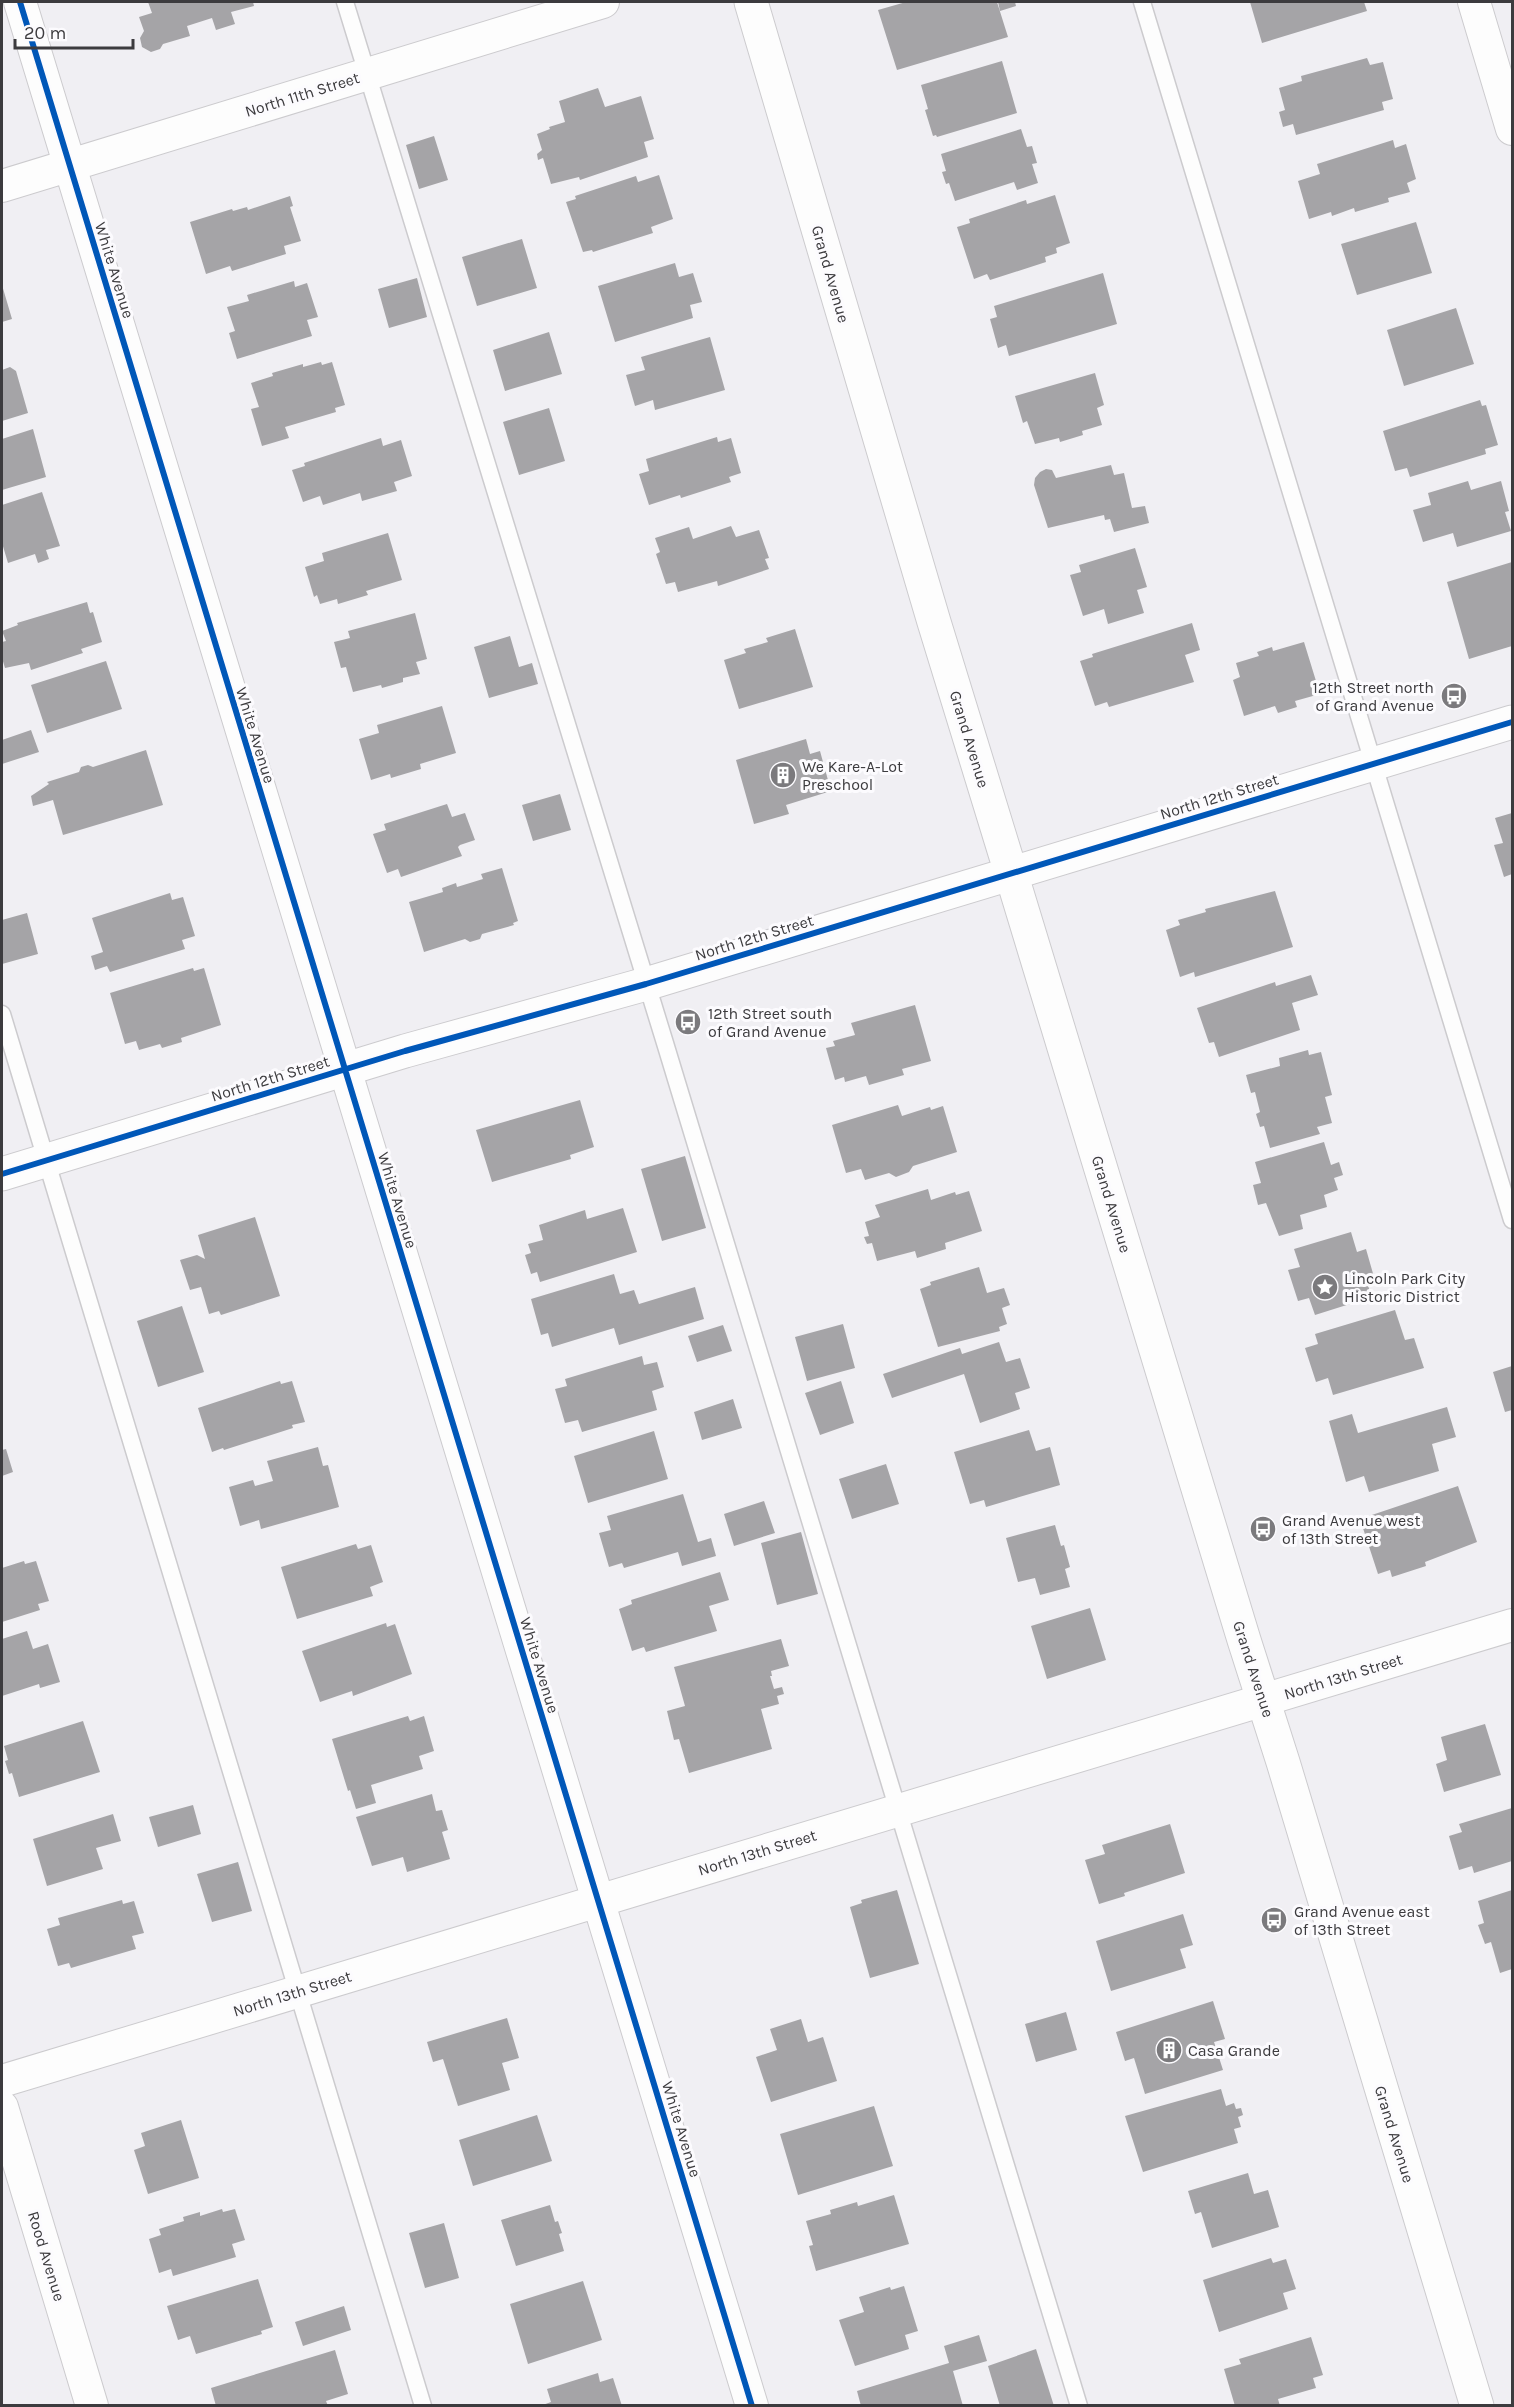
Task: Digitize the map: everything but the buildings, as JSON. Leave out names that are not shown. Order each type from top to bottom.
[{"type":"main road","name":"Grand Avenue","points":[[751,2],[931,611],[1477,2406]]},
{"type":"main road","name":"North 12th Street","points":[[2,1174],[344,1070],[646,984],[1512,722]]},
{"type":"street","name":"White Avenue","points":[[20,2],[752,2406]]},
{"type":"street","name":"North 11th Street","points":[[2,186],[603,2]]},
{"type":"street","points":[[1474,2],[1512,129]]},
{"type":"street","name":"North 13th Street","points":[[2,2081],[1512,1624]]},
{"type":"street","name":"Rood Avenue","points":[[2,2108],[92,2406]]},
{"type":"lane","points":[[345,2],[369,74],[899,1809],[1079,2406]]},
{"type":"lane","points":[[1142,2],[1512,1220]]},
{"type":"lane","points":[[2,1014],[423,2406]]},
{"type":"cycle path","points":[[20,2],[752,2406]]},
{"type":"cycle path","points":[[2,1174],[405,1051],[646,984],[1512,722]]},
{"type":"place","name":"12th Street north of Grand Avenue","points":[[1454,696]]},
{"type":"place","name":"We Kare-A-Lot Preschool","points":[[783,775]]},
{"type":"place","name":"12th Street south of Grand Avenue","points":[[688,1022]]},
{"type":"place","name":"Lincoln Park City Historic District","points":[[1325,1287]]},
{"type":"place","name":"Grand Avenue west of 13th Street","points":[[1263,1529]]},
{"type":"place","name":"Grand Avenue east of 13th Street","points":[[1274,1920]]},
{"type":"place","name":"Casa Grande","points":[[1169,2050]]}]
